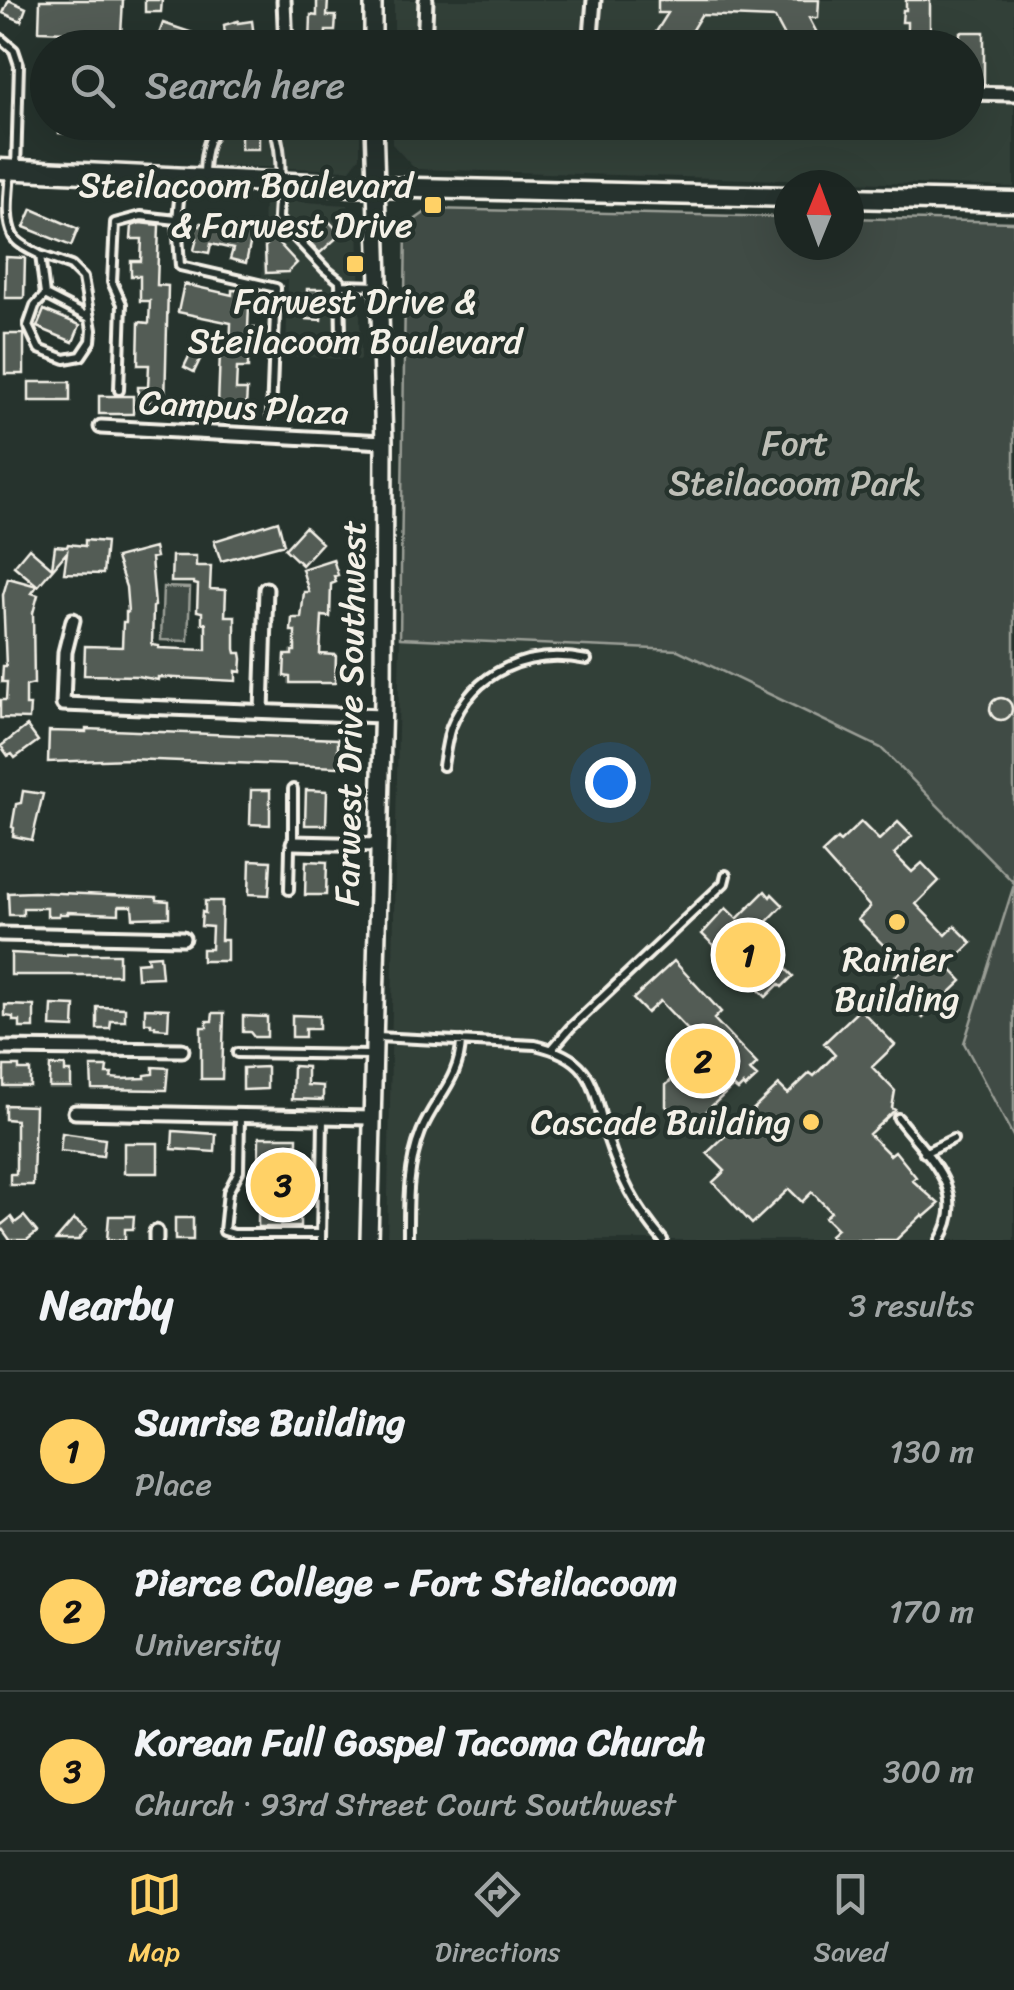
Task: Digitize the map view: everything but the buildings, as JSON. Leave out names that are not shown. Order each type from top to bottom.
[{"type":"main road","points":[[8,170],[279,184],[774,197]]},
{"type":"main road","points":[[864,198],[1014,202]]},
{"type":"street","points":[[284,0],[285,30]]},
{"type":"street","points":[[372,0],[373,30]]},
{"type":"street","points":[[425,30],[426,0]]},
{"type":"street","points":[[592,30],[594,0]]},
{"type":"street","points":[[984,93],[1014,94]]},
{"type":"street","name":"Farwest Drive Southwest","points":[[369,1240],[382,716],[384,442],[374,140]]},
{"type":"street","name":"Campus Plaza","points":[[101,427],[384,442]]},
{"type":"street","points":[[262,711],[266,589]]},
{"type":"street","points":[[72,620],[65,652],[64,704],[382,716]]},
{"type":"street","points":[[292,844],[379,845]]},
{"type":"street","points":[[0,934],[184,938]]},
{"type":"street","points":[[0,1048],[182,1050]]},
{"type":"street","points":[[74,1112],[371,1118]]},
{"type":"lane","points":[[0,38],[14,50],[19,64],[8,170],[9,221],[18,241],[40,255],[72,266],[82,278],[91,341],[82,356],[65,359],[39,348],[28,326],[34,306],[45,295]]},
{"type":"lane","points":[[204,179],[211,140]]},
{"type":"lane","points":[[278,140],[278,219],[340,281],[342,336]]},
{"type":"lane","name":"Campus Plaza","points":[[181,178],[177,220],[180,266],[276,288],[271,416]]},
{"type":"lane","name":"Campus Plaza","points":[[119,390],[122,304],[112,282],[115,223],[141,216],[177,220]]},
{"type":"lane","points":[[40,255],[45,295]]},
{"type":"lane","points":[[341,285],[378,286]]},
{"type":"lane","points":[[45,295],[90,318]]},
{"type":"lane","points":[[444,766],[452,724],[480,684],[530,658],[567,656],[587,660]]},
{"type":"lane","points":[[289,890],[292,789]]},
{"type":"lane","points":[[552,1048],[724,883],[726,876]]},
{"type":"lane","points":[[373,1037],[535,1045],[552,1048],[572,1060],[590,1081],[628,1191],[640,1214],[663,1240]]},
{"type":"lane","points":[[408,1240],[409,1177],[420,1135],[460,1061],[462,1041]]},
{"type":"lane","points":[[237,1053],[372,1055]]},
{"type":"lane","points":[[240,1114],[238,1171],[228,1192],[224,1231],[234,1234],[321,1237],[323,1117]]},
{"type":"lane","points":[[898,1118],[944,1176],[950,1193],[950,1219],[940,1240]]},
{"type":"lane","points":[[924,1152],[952,1140]]},
{"type":"shaded area","points":[[394,0],[1014,0],[1014,187],[864,182],[864,170],[774,170],[774,180],[415,169],[392,144],[392,140],[984,140],[984,30],[394,30]]},
{"type":"shaded area","points":[[203,140],[360,140],[360,157],[350,170],[197,165]]},
{"type":"shaded area","points":[[264,199],[347,205],[358,217],[361,360],[286,356],[288,280],[262,279]]},
{"type":"shaded area","points":[[400,638],[678,650],[881,748],[1014,883],[1014,1240],[387,1240]]},
{"type":"green space","name":"Fort Steilacoom Park","points":[[430,209],[774,217],[774,260],[864,260],[864,218],[1014,222],[1014,883],[881,748],[678,650],[400,638],[406,226]]},
{"type":"green space","points":[[163,587],[190,588],[188,641],[161,640]]},
{"type":"green space","points":[[1014,885],[1014,1138],[964,1043]]},
{"type":"place","name":"Steilacoom Boulevard & Farwest Drive","points":[[433,205]]},
{"type":"place","name":"Farwest Drive & Steilacoom Boulevard","points":[[355,264]]},
{"type":"place","name":"Rainier Building","points":[[897,922]]},
{"type":"place","name":"Sunrise Building","points":[[748,955]]},
{"type":"place","name":"Pierce College - Fort Steilacoom","points":[[703,1061]]},
{"type":"place","name":"Cascade Building","points":[[811,1122]]},
{"type":"place","name":"Korean Full Gospel Tacoma Church","points":[[283,1185]]}]
